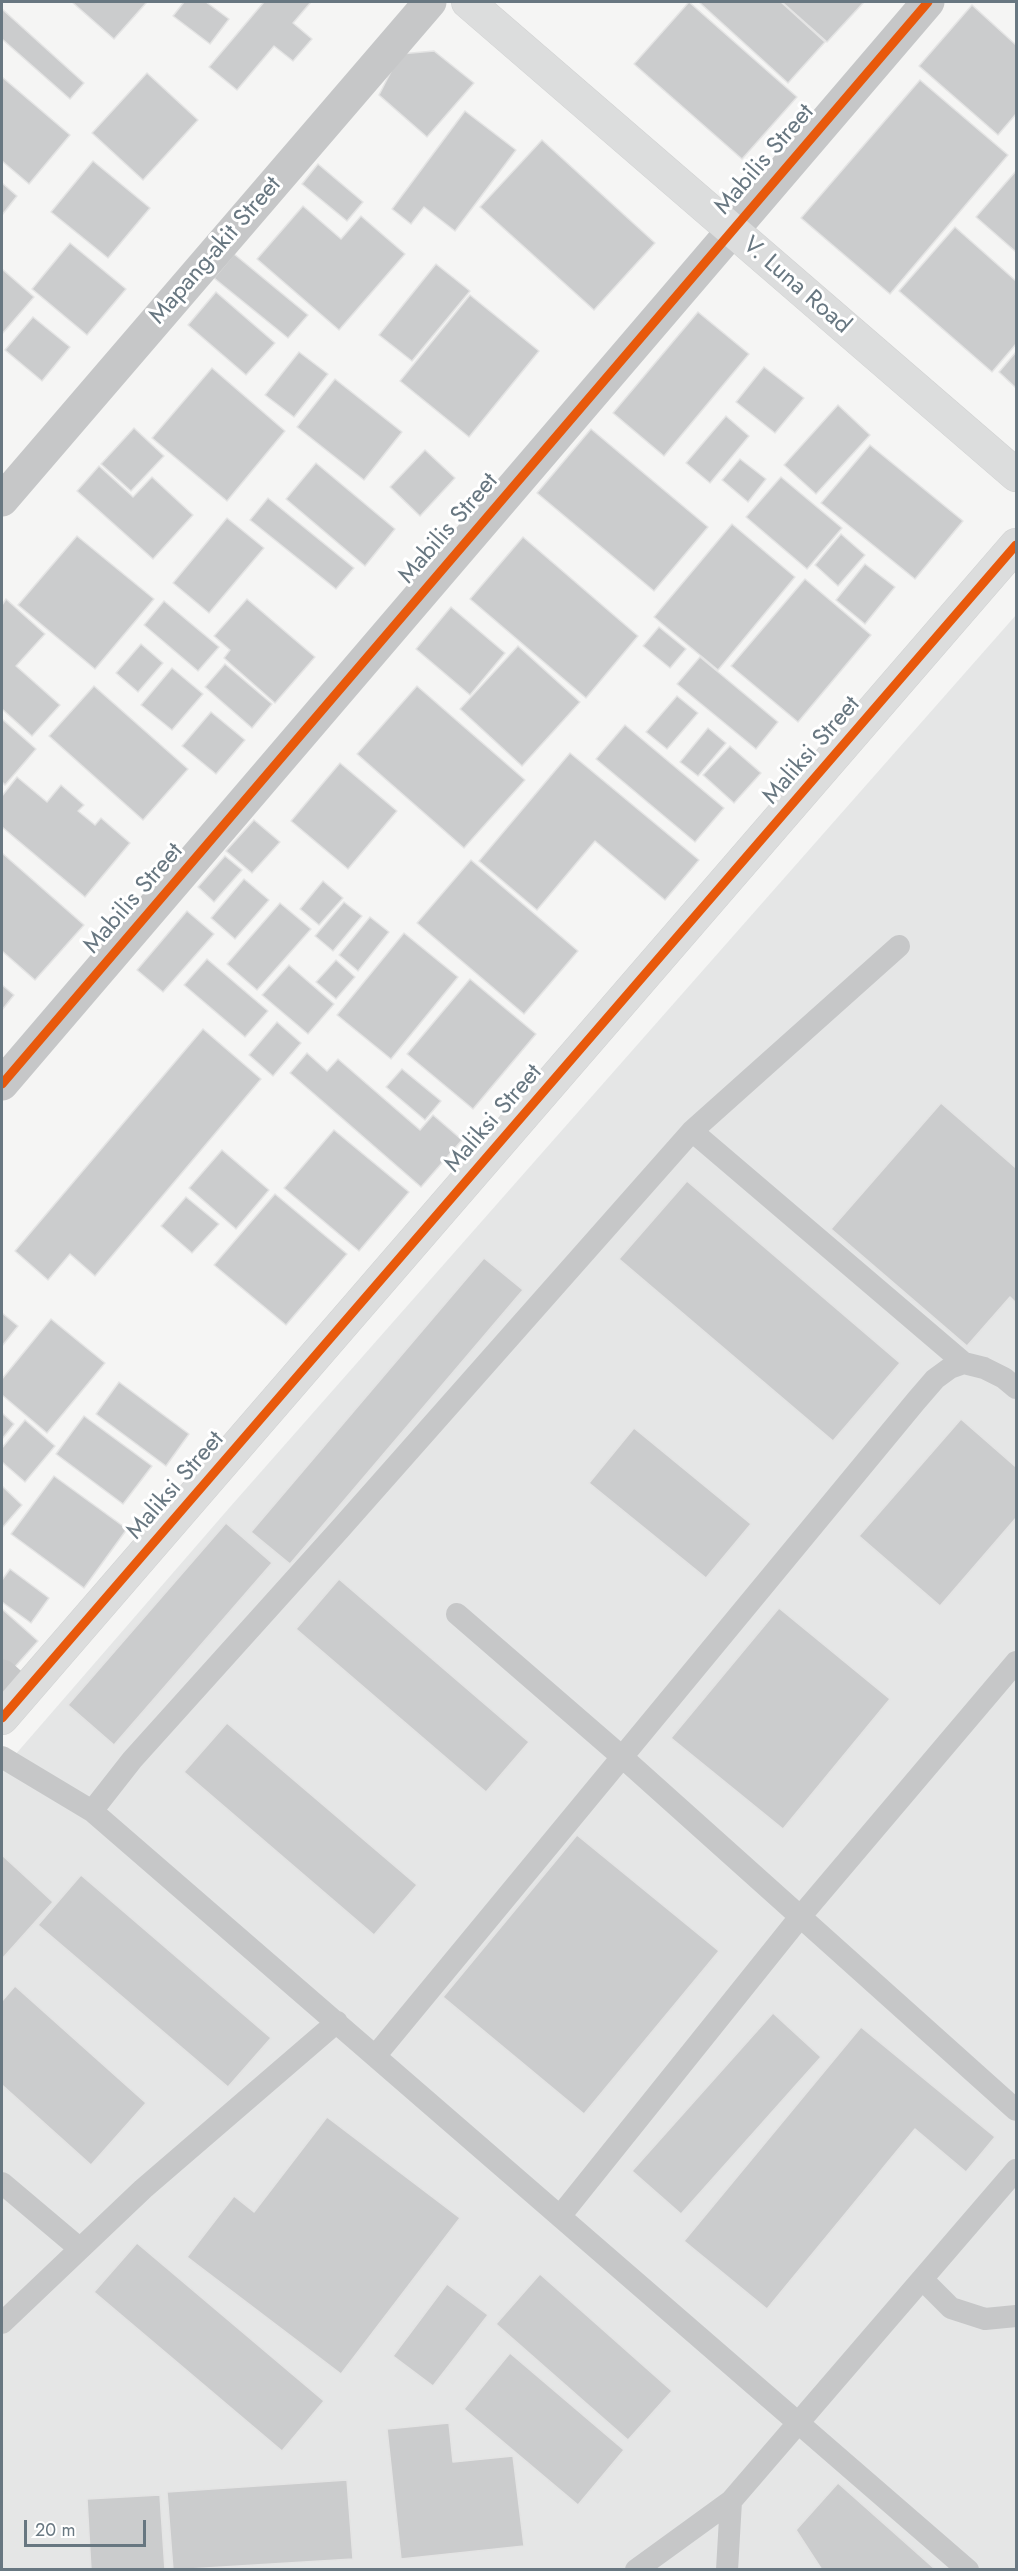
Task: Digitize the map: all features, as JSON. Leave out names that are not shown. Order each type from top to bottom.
[{"type":"street","name":"Mapang-akit Street","points":[[2,500],[430,2]]},
{"type":"street","name":"V. Luna Road","points":[[468,2],[1017,476]]},
{"type":"street","name":"Mabilis Street","points":[[2,1084],[730,230],[928,2]]},
{"type":"street","name":"Maliksi Street","points":[[2,1718],[12,1685],[1017,545]]},
{"type":"lane","points":[[92,1811],[132,1760],[340,1530],[692,1131],[899,946]]},
{"type":"lane","points":[[692,1131],[964,1363],[984,1368],[1005,1378],[1017,1388]]},
{"type":"lane","points":[[376,2055],[935,1379],[950,1368],[964,1363]]},
{"type":"lane","points":[[457,1614],[621,1756],[1017,2110]]},
{"type":"lane","points":[[561,2216],[800,1917],[1017,1662]]},
{"type":"lane","points":[[2,1757],[92,1811],[968,2570]]},
{"type":"lane","points":[[2,2323],[143,2189],[338,2022]]},
{"type":"lane","points":[[636,2570],[731,2501],[1017,2170]]},
{"type":"lane","points":[[2,2183],[79,2248]]},
{"type":"lane","points":[[923,2280],[951,2308],[985,2319],[1017,2316]]},
{"type":"lane","points":[[727,2570],[731,2501]]},
{"type":"shaded area","points":[[1016,615],[1016,2569],[2,2570],[2,1770],[230,1507]]},
{"type":"building","points":[[72,2],[147,2],[114,39]]},
{"type":"building","points":[[184,2],[206,2],[229,19],[210,44],[173,16]]},
{"type":"building","points":[[264,2],[311,2],[293,23],[312,39],[293,61],[274,46],[237,90],[209,67]]},
{"type":"building","points":[[689,2],[797,97],[742,159],[634,64]]},
{"type":"building","points":[[701,2],[781,2],[825,42],[788,83]]},
{"type":"building","points":[[782,2],[864,2],[827,42]]},
{"type":"building","points":[[972,5],[1016,45],[1016,114],[998,135],[919,66]]},
{"type":"building","points":[[2,9],[84,83],[70,99],[2,39]]},
{"type":"building","points":[[434,51],[474,83],[427,137],[379,95],[400,54]]},
{"type":"building","points":[[147,73],[198,120],[143,180],[92,133]]},
{"type":"building","points":[[2,77],[70,135],[29,184],[2,161]]},
{"type":"building","points":[[920,80],[1008,155],[890,294],[801,218]]},
{"type":"building","points":[[465,111],[516,150],[455,231],[424,207],[411,224],[392,209]]},
{"type":"building","points":[[542,140],[655,243],[594,310],[480,207]]},
{"type":"building","points":[[93,161],[150,208],[108,258],[51,212]]},
{"type":"building","points":[[318,164],[363,202],[347,221],[302,184]]},
{"type":"building","points":[[1016,171],[1016,252],[976,217]]},
{"type":"building","points":[[2,183],[17,196],[2,215]]},
{"type":"building","points":[[303,206],[341,239],[361,216],[405,254],[339,330],[257,259]]},
{"type":"building","points":[[955,227],[1016,281],[1016,344],[992,372],[899,291]]},
{"type":"building","points":[[70,243],[126,289],[87,335],[32,289]]},
{"type":"building","points":[[234,254],[308,315],[288,338],[214,278]]},
{"type":"building","points":[[436,264],[470,291],[412,361],[379,335]]},
{"type":"building","points":[[2,269],[34,297],[2,334]]},
{"type":"building","points":[[216,292],[275,343],[246,375],[188,325]]},
{"type":"building","points":[[470,295],[539,351],[469,437],[400,381]]},
{"type":"building","points":[[698,312],[749,354],[664,456],[613,413]]},
{"type":"building","points":[[33,317],[70,347],[42,381],[5,350]]},
{"type":"building","points":[[299,352],[328,374],[294,417],[265,395]]},
{"type":"building","points":[[1016,352],[1016,388],[999,372]]},
{"type":"building","points":[[764,367],[804,398],[775,433],[736,402]]},
{"type":"building","points":[[212,368],[285,431],[227,501],[152,438]]},
{"type":"building","points":[[335,379],[402,432],[364,480],[297,427]]},
{"type":"building","points":[[838,405],[870,435],[816,494],[784,465]]},
{"type":"building","points":[[726,416],[749,436],[710,483],[686,463]]},
{"type":"building","points":[[134,428],[164,456],[131,491],[101,464]]},
{"type":"building","points":[[591,429],[708,527],[654,591],[537,493]]},
{"type":"building","points":[[870,445],[963,521],[915,579],[821,503]]},
{"type":"building","points":[[425,450],[455,478],[420,516],[390,487]]},
{"type":"building","points":[[740,459],[766,479],[748,502],[722,480]]},
{"type":"building","points":[[316,463],[395,529],[365,566],[286,499]]},
{"type":"building","points":[[99,466],[133,497],[152,477],[193,515],[153,559],[77,491]]},
{"type":"building","points":[[781,477],[842,528],[807,569],[746,517]]},
{"type":"building","points":[[268,498],[354,568],[336,589],[250,520]]},
{"type":"building","points":[[227,518],[264,548],[209,613],[173,583]]},
{"type":"building","points":[[732,524],[795,577],[718,670],[654,617]]},
{"type":"building","points":[[841,534],[865,555],[838,586],[815,565]]},
{"type":"building","points":[[77,536],[154,599],[95,669],[18,605]]},
{"type":"building","points":[[523,537],[638,636],[586,698],[470,599]]},
{"type":"building","points":[[865,564],[895,587],[865,624],[836,600]]},
{"type":"building","points":[[805,579],[871,635],[798,722],[731,666]]},
{"type":"building","points":[[6,599],[45,634],[16,666],[60,705],[32,736],[2,709],[2,605]]},
{"type":"building","points":[[247,599],[315,657],[275,703],[224,658],[230,650],[214,636]]},
{"type":"building","points":[[164,601],[219,647],[198,671],[144,625]]},
{"type":"building","points":[[451,607],[505,653],[470,695],[416,649]]},
{"type":"building","points":[[659,627],[686,649],[670,668],[643,646]]},
{"type":"building","points":[[141,644],[163,663],[138,692],[116,673]]},
{"type":"building","points":[[518,646],[580,702],[522,766],[460,709]]},
{"type":"building","points":[[700,657],[778,722],[756,749],[677,684]]},
{"type":"building","points":[[225,664],[272,704],[252,728],[205,687]]},
{"type":"building","points":[[172,668],[203,694],[172,730],[141,705]]},
{"type":"building","points":[[94,686],[188,769],[143,820],[49,736]]},
{"type":"building","points":[[417,686],[525,780],[464,848],[357,754]]},
{"type":"building","points":[[677,696],[698,713],[667,749],[646,732]]},
{"type":"building","points":[[211,712],[245,740],[216,774],[182,746]]},
{"type":"building","points":[[2,719],[36,749],[5,785],[2,782]]},
{"type":"building","points":[[625,725],[724,808],[695,842],[596,759]]},
{"type":"building","points":[[708,728],[726,743],[698,776],[680,762]]},
{"type":"building","points":[[730,746],[761,773],[734,803],[703,775]]},
{"type":"building","points":[[570,753],[699,860],[665,900],[595,841],[537,910],[479,861]]},
{"type":"building","points":[[340,763],[397,811],[348,869],[291,821]]},
{"type":"building","points":[[17,777],[47,802],[61,785],[84,805],[78,811],[95,825],[101,818],[130,843],[85,897],[2,827],[2,796]]},
{"type":"building","points":[[254,820],[280,842],[252,873],[226,851]]},
{"type":"building","points":[[2,853],[84,925],[35,980],[2,951]]},
{"type":"building","points":[[225,856],[242,870],[214,902],[198,887]]},
{"type":"building","points":[[471,860],[578,951],[524,1014],[417,923]]},
{"type":"building","points":[[244,879],[269,900],[235,939],[211,918]]},
{"type":"building","points":[[323,881],[343,898],[319,925],[300,909]]},
{"type":"building","points":[[344,902],[362,916],[333,951],[315,936]]},
{"type":"building","points":[[280,903],[311,929],[257,990],[227,964]]},
{"type":"building","points":[[187,911],[214,934],[163,992],[137,970]]},
{"type":"building","points":[[370,917],[389,932],[358,971],[339,955]]},
{"type":"building","points":[[404,933],[458,977],[391,1059],[337,1015]]},
{"type":"building","points":[[207,959],[268,1011],[245,1037],[184,985]]},
{"type":"building","points":[[336,960],[355,977],[336,999],[316,982]]},
{"type":"building","points":[[289,965],[334,1004],[308,1034],[262,995]]},
{"type":"building","points":[[470,979],[536,1034],[473,1109],[407,1054]]},
{"type":"building","points":[[2,985],[14,995],[2,1010]]},
{"type":"building","points":[[277,1022],[301,1043],[273,1076],[249,1055]]},
{"type":"building","points":[[203,1029],[261,1079],[95,1276],[70,1254],[48,1280],[15,1251]]},
{"type":"building","points":[[307,1053],[327,1071],[338,1059],[420,1130],[433,1115],[462,1140],[421,1187],[290,1073]]},
{"type":"building","points":[[402,1069],[441,1101],[425,1120],[386,1087]]},
{"type":"building","points":[[941,1103],[1016,1168],[1016,1303],[1010,1297],[967,1346],[831,1229]]},
{"type":"building","points":[[334,1130],[409,1192],[359,1251],[284,1188]]},
{"type":"building","points":[[222,1150],[269,1190],[236,1229],[189,1188]]},
{"type":"building","points":[[687,1181],[900,1363],[833,1441],[619,1259]]},
{"type":"building","points":[[275,1194],[347,1254],[286,1325],[214,1265]]},
{"type":"building","points":[[186,1197],[219,1224],[192,1253],[161,1226]]},
{"type":"building","points":[[484,1258],[523,1290],[290,1564],[251,1532]]},
{"type":"building","points":[[2,1313],[18,1326],[2,1346]]},
{"type":"building","points":[[51,1319],[105,1363],[47,1433],[2,1395],[2,1379]]},
{"type":"building","points":[[119,1382],[189,1434],[166,1466],[96,1414]]},
{"type":"building","points":[[2,1413],[14,1424],[2,1439]]},
{"type":"building","points":[[84,1416],[152,1466],[123,1504],[56,1454]]},
{"type":"building","points":[[961,1419],[1016,1467],[1016,1518],[940,1606],[859,1536]]},
{"type":"building","points":[[25,1420],[55,1446],[25,1482],[2,1462],[2,1448]]},
{"type":"building","points":[[634,1428],[751,1524],[706,1578],[589,1483]]},
{"type":"building","points":[[54,1476],[127,1529],[84,1588],[11,1534]]},
{"type":"building","points":[[2,1486],[22,1505],[2,1528]]},
{"type":"building","points":[[226,1523],[272,1563],[114,1745],[68,1705]]},
{"type":"building","points":[[10,1569],[49,1598],[31,1623],[2,1602],[2,1580]]},
{"type":"building","points":[[339,1579],[529,1742],[486,1792],[296,1629]]},
{"type":"building","points":[[779,1608],[890,1699],[783,1829],[671,1738]]},
{"type":"building","points":[[2,1609],[38,1641],[12,1670],[2,1660]]},
{"type":"building","points":[[227,1723],[417,1885],[374,1935],[184,1772]]},
{"type":"building","points":[[577,1835],[719,1951],[584,2114],[443,1997]]},
{"type":"building","points":[[2,1855],[53,1902],[2,1959]]},
{"type":"building","points":[[81,1875],[271,2038],[228,2087],[38,1925]]},
{"type":"building","points":[[15,1986],[146,2103],[91,2165],[2,2085],[2,2001]]},
{"type":"building","points":[[773,2013],[821,2057],[681,2214],[632,2171]]},
{"type":"building","points":[[861,2027],[995,2137],[966,2172],[915,2129],[767,2309],[684,2241]]},
{"type":"building","points":[[327,2117],[460,2218],[341,2374],[187,2257],[234,2196],[254,2212]]},
{"type":"building","points":[[137,2243],[324,2401],[282,2451],[94,2292]]},
{"type":"building","points":[[540,2274],[672,2391],[628,2440],[496,2324]]},
{"type":"building","points":[[447,2284],[488,2315],[433,2386],[393,2356]]},
{"type":"building","points":[[510,2353],[624,2450],[578,2505],[464,2409]]},
{"type":"building","points":[[449,2423],[453,2462],[513,2456],[524,2546],[401,2559],[387,2429]]},
{"type":"building","points":[[347,2480],[353,2559],[173,2570],[167,2492]]},
{"type":"building","points":[[838,2483],[936,2570],[822,2570],[796,2530]]},
{"type":"building","points":[[160,2495],[165,2570],[91,2570],[87,2499]]},
{"type":"cycle path","points":[[2,1084],[928,2]]},
{"type":"cycle path","points":[[2,1718],[1016,545]]}]
